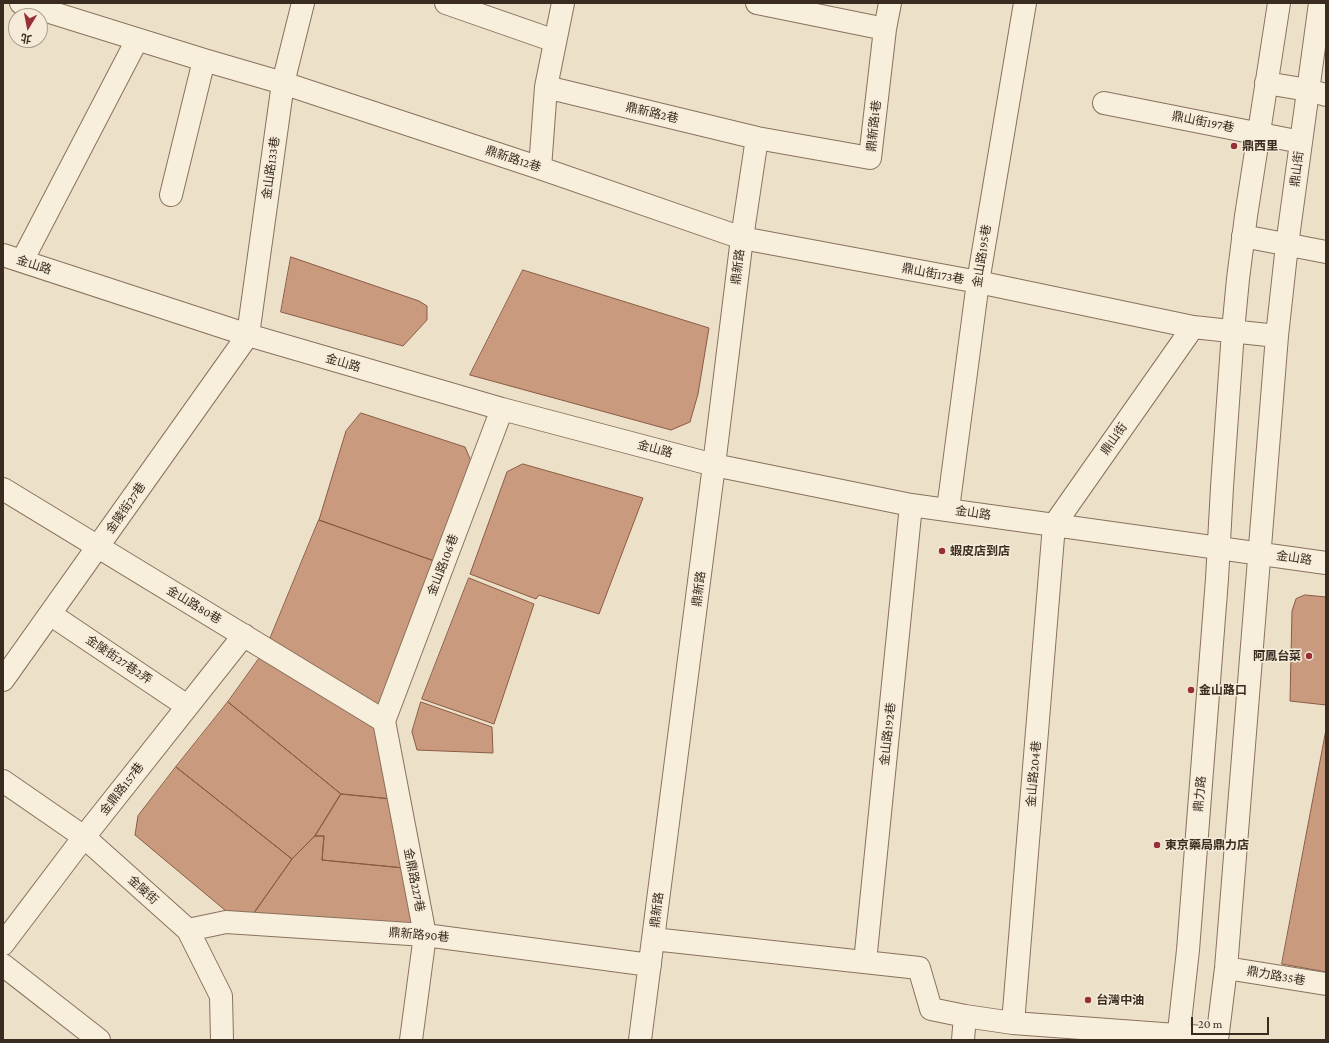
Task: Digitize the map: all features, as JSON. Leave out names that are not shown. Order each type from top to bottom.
[{"type":"street","name":"鼎新路12巷","points":[[21,3],[137,40],[283,83],[540,168],[742,238]]},
{"type":"street","name":"金山路133巷","points":[[248,335],[283,83],[303,3]]},
{"type":"street","points":[[446,3],[556,41]]},
{"type":"street","points":[[540,168],[546,87],[563,3]]},
{"type":"street","points":[[756,3],[885,29]]},
{"type":"street","name":"鼎新路1巷","points":[[757,138],[870,158],[885,29],[890,3]]},
{"type":"street","name":"金山路195巷","points":[[948,509],[978,282],[1025,3]]},
{"type":"street","points":[[1219,547],[1233,331],[1243,236],[1266,83],[1280,3]]},
{"type":"street","name":"鼎山街","points":[[1260,553],[1277,336],[1287,245],[1301,142],[1317,93],[1320,3]]},
{"type":"street","points":[[12,258],[137,40]]},
{"type":"street","points":[[171,195],[204,60]]},
{"type":"street","points":[[1266,83],[1317,93]]},
{"type":"street","name":"鼎新路2巷","points":[[546,87],[757,138]]},
{"type":"street","name":"鼎山街197巷","points":[[1104,102],[1301,142]]},
{"type":"street","name":"鼎新路","points":[[640,1040],[742,238],[757,138]]},
{"type":"street","points":[[1243,236],[1326,252]]},
{"type":"street","name":"鼎山街173巷","points":[[742,238],[978,282],[1193,327]]},
{"type":"street","name":"金山路","points":[[12,258],[248,335],[502,409],[714,465],[912,505],[1326,563]]},
{"type":"street","points":[[1193,327],[1277,336]]},
{"type":"street","name":"鼎山街","points":[[1054,524],[1193,327]]},
{"type":"street","name":"金陵街27巷","points":[[3,680],[248,335]]},
{"type":"street","name":"金山路106巷","points":[[384,721],[502,409]]},
{"type":"street","name":"金山路80巷","points":[[3,489],[384,721]]},
{"type":"street","name":"金山路192巷","points":[[865,962],[912,505]]},
{"type":"street","name":"金山路204巷","points":[[1013,1023],[1054,524]]},
{"type":"street","name":"鼎力路","points":[[1178,1038],[1188,942],[1219,547]]},
{"type":"street","points":[[653,939],[919,968],[931,1009],[965,1016],[1013,1023],[1178,1038],[1217,1039],[1226,968],[1260,553]]},
{"type":"street","name":"金陵街27巷2弄","points":[[50,614],[187,706]]},
{"type":"street","name":"金鼎路157巷","points":[[6,934],[244,635]]},
{"type":"street","name":"金鼎路227巷","points":[[384,721],[425,935],[411,1040]]},
{"type":"street","name":"金陵街","points":[[3,781],[84,837],[188,930],[221,996],[222,1040]]},
{"type":"street","name":"鼎新路90巷","points":[[188,930],[226,922],[425,935],[650,965]]},
{"type":"street","points":[[3,965],[99,1040]]},
{"type":"street","name":"鼎力路35巷","points":[[1226,968],[1326,984]]},
{"type":"street","points":[[963,1040],[965,1016]]},
{"type":"building","points":[[291,257],[419,301],[427,306],[427,320],[403,346],[281,312]]},
{"type":"building","points":[[523,270],[709,328],[698,394],[690,422],[671,430],[470,375]]},
{"type":"building","points":[[361,413],[465,447],[474,468],[437,562],[319,520],[346,431]]},
{"type":"building","points":[[523,464],[643,498],[599,614],[539,595],[536,599],[470,574],[507,472]]},
{"type":"building","points":[[319,520],[437,562],[390,689],[378,705],[270,639]]},
{"type":"building","points":[[469,578],[534,604],[494,724],[422,699]]},
{"type":"building","name":"阿鳳台菜","points":[[1305,595],[1326,597],[1326,705],[1290,701],[1292,611],[1296,599]]},
{"type":"building","points":[[261,656],[380,730],[392,799],[341,794],[228,702]]},
{"type":"building","points":[[228,702],[341,794],[315,836],[292,859],[176,767]]},
{"type":"building","points":[[421,702],[492,727],[493,753],[417,750],[412,732]]},
{"type":"building","points":[[1326,730],[1326,972],[1282,964]]},
{"type":"building","points":[[176,767],[292,859],[251,917],[226,911],[135,835],[138,816]]},
{"type":"building","points":[[341,794],[392,799],[404,868],[322,860],[324,836],[315,836]]},
{"type":"building","points":[[315,836],[324,836],[322,860],[404,868],[415,918],[406,927],[251,917],[292,859]]},
{"type":"place","name":"鼎西里","points":[[1234,146]]},
{"type":"place","name":"蝦皮店到店","points":[[942,551]]},
{"type":"place","name":"阿鳳台菜","points":[[1309,656]]},
{"type":"place","name":"金山路口","points":[[1191,690]]},
{"type":"place","name":"東京藥局鼎力店","points":[[1157,845]]},
{"type":"place","name":"台灣中油","points":[[1088,1000]]}]
